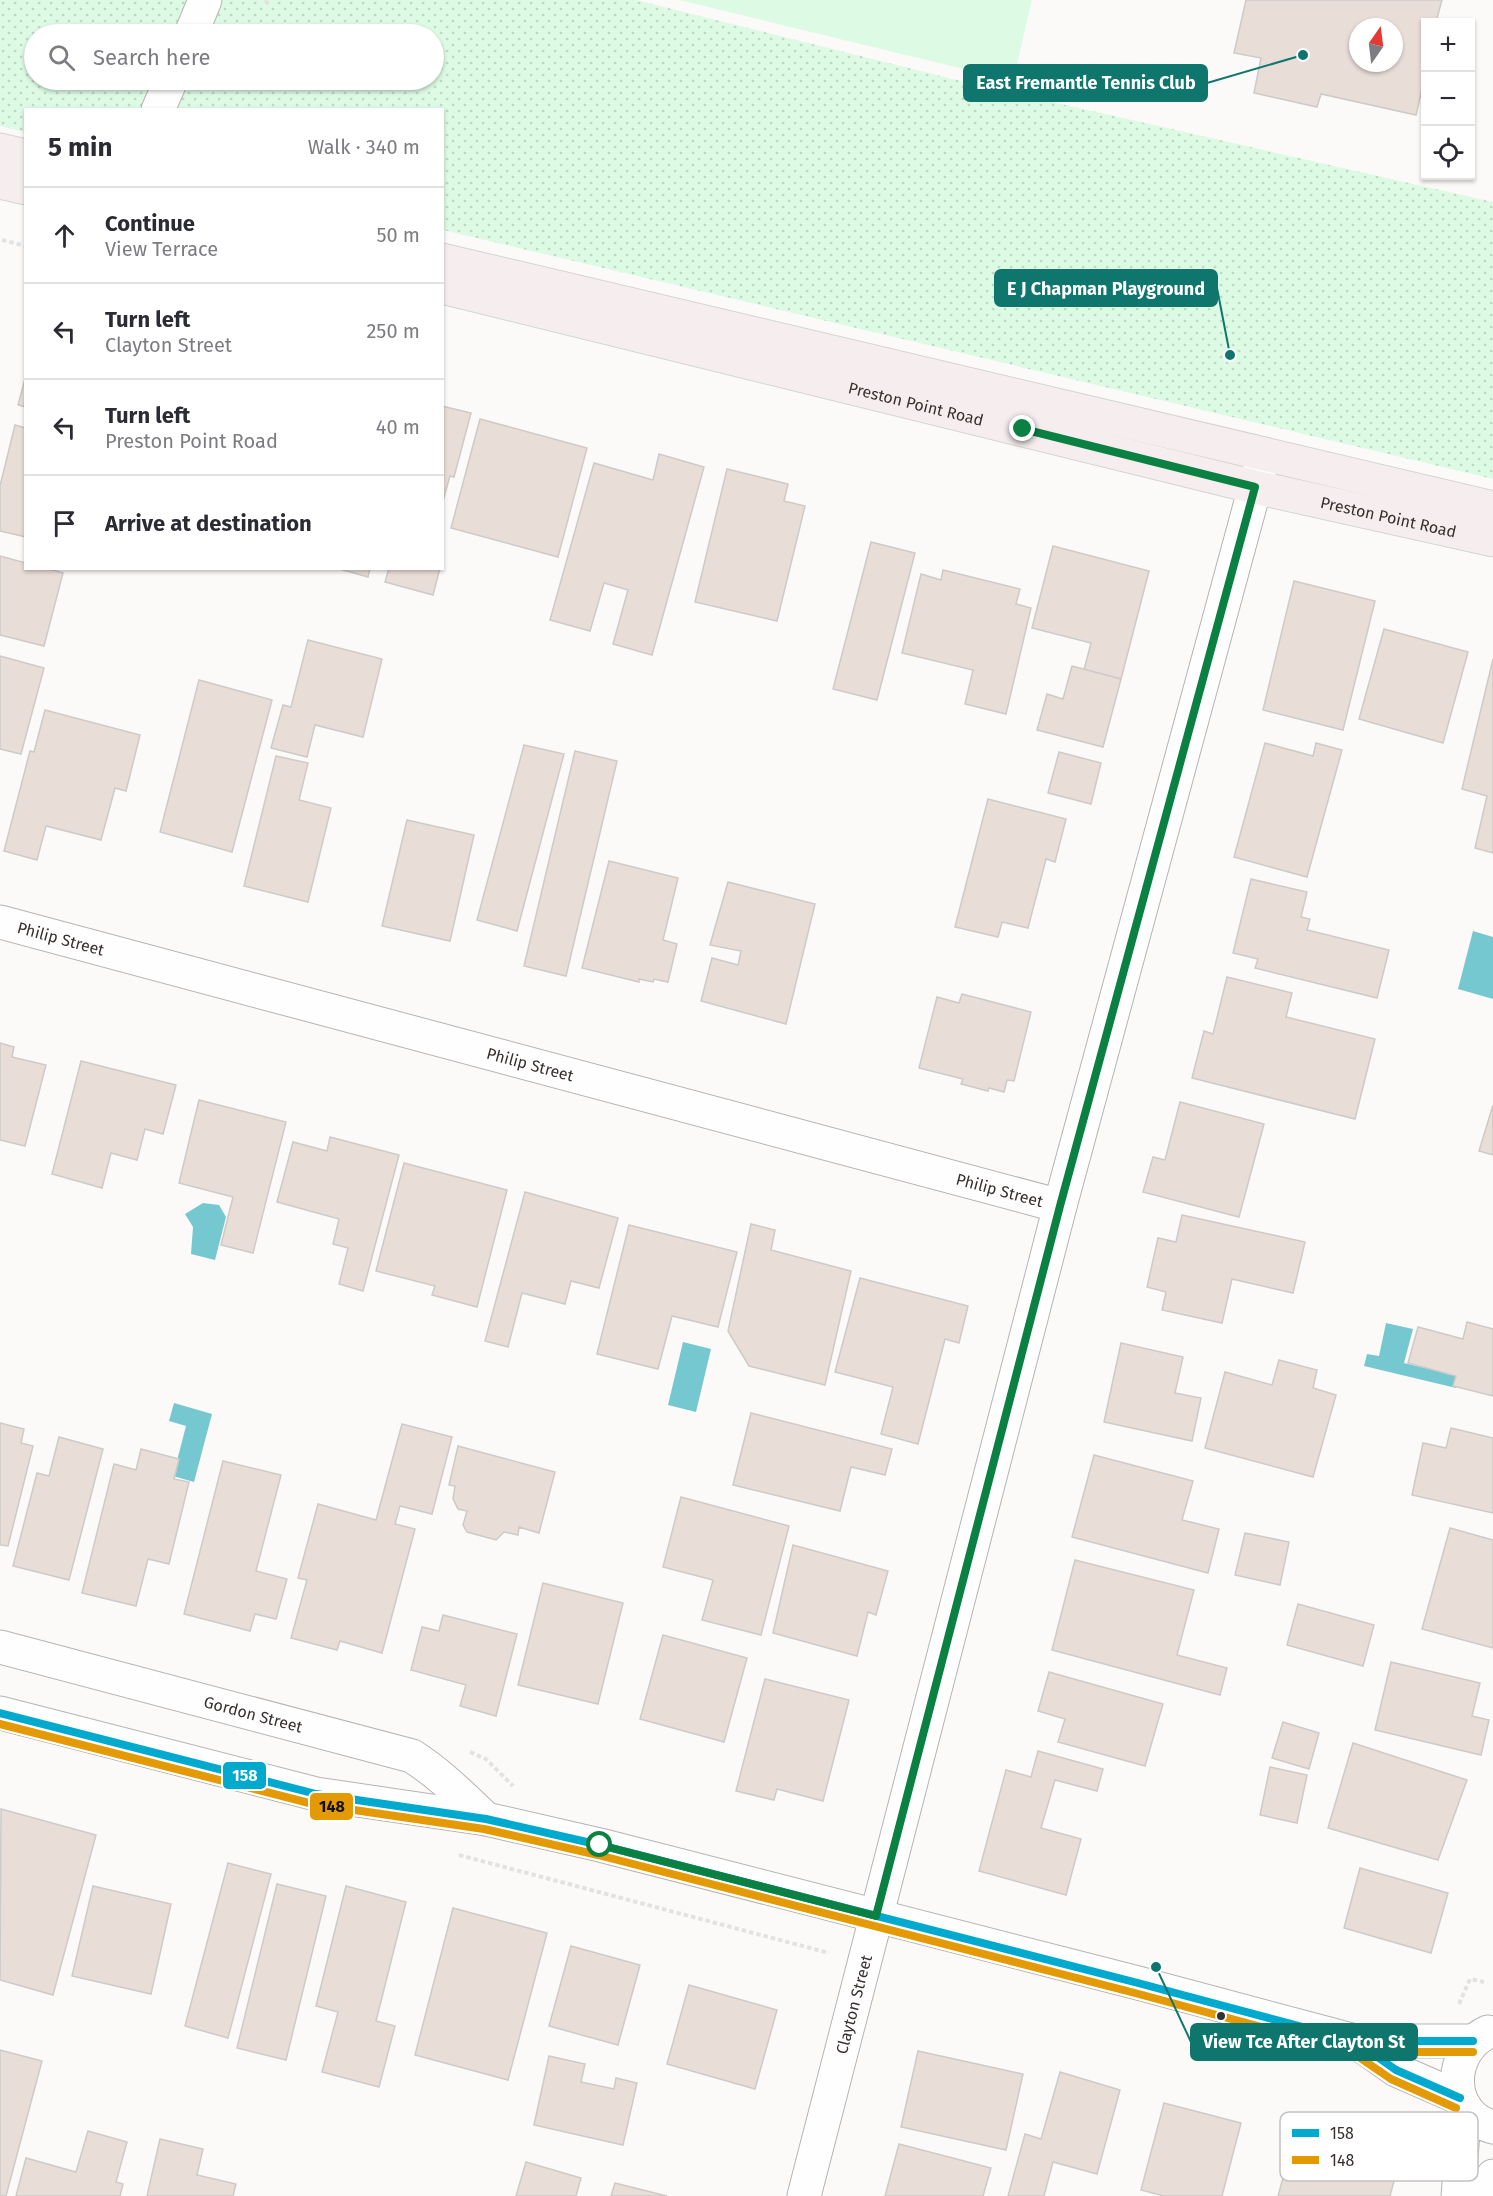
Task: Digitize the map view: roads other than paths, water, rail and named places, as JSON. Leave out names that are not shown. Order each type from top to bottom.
[{"type":"main road","points":[[0,150],[24,156]]},
{"type":"main road","points":[[0,182],[24,188]]},
{"type":"main road","name":"Preston Point Road","points":[[444,260],[1493,508]]},
{"type":"main road","name":"Preston Point Road","points":[[444,287],[1255,487],[1493,540]]},
{"type":"street","points":[[195,24],[206,0]]},
{"type":"street","points":[[159,108],[167,90]]},
{"type":"street","name":"Clayton Street","points":[[804,2196],[1060,1206],[1264,454]]},
{"type":"street","name":"Philip Street","points":[[0,922],[1060,1206]]},
{"type":"street","name":"Gordon Street","points":[[0,1647],[412,1756],[433,1769],[452,1785],[486,1820]]},
{"type":"street","points":[[0,1713],[316,1794],[486,1820],[600,1845],[1355,2042],[1488,2032]]},
{"type":"street","points":[[1462,2112],[1463,2102],[1457,2083],[1458,2067],[1464,2053],[1488,2032]]},
{"type":"street","points":[[1355,2042],[1396,2070],[1463,2102],[1471,2112]]},
{"type":"street","points":[[1478,2119],[1493,2127]]},
{"type":"street","points":[[1481,2196],[1493,2176]]},
{"type":"street","points":[[1458,2196],[1459,2181]]},
{"type":"water","points":[[1473,931],[1493,937],[1493,999],[1458,989]]},
{"type":"water","points":[[203,1203],[219,1205],[226,1217],[215,1260],[191,1254],[193,1227],[185,1214]]},
{"type":"water","points":[[1386,1323],[1413,1329],[1404,1363],[1459,1376],[1456,1388],[1364,1366],[1367,1354],[1379,1356]]},
{"type":"water","points":[[683,1342],[711,1349],[696,1412],[668,1405]]},
{"type":"water","points":[[174,1403],[212,1414],[194,1482],[173,1476],[186,1426],[169,1421]]},
{"type":"place","name":"East Fremantle Tennis Club","points":[[1303,55]]},
{"type":"place","name":"E J Chapman Playground","points":[[1230,355]]},
{"type":"place","name":"View Tce After Clayton St","points":[[1156,1967]]}]
